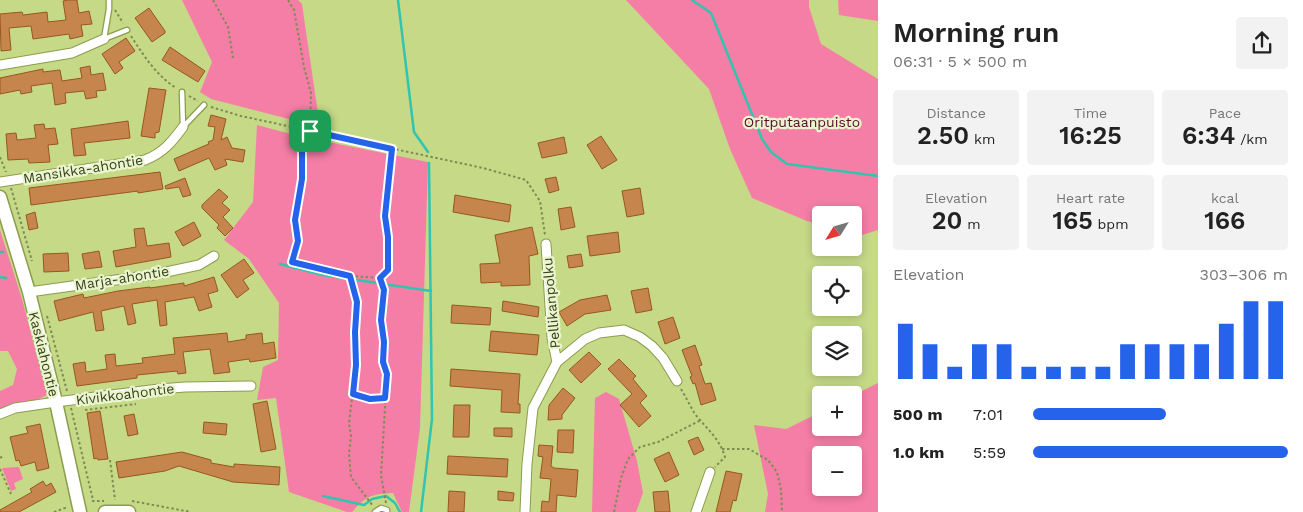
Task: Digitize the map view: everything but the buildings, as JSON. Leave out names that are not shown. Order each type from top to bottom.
[{"type":"street","points":[[0,65],[72,53],[104,40]]},
{"type":"street","name":"Mansikka-ahontie","points":[[0,182],[145,160],[155,156],[168,146],[183,127]]},
{"type":"street","name":"Kaskiahontie","points":[[0,198],[29,292],[80,512]]},
{"type":"street","name":"Pellikanpolku","points":[[546,244],[552,338],[557,362]]},
{"type":"street","name":"Marja-ahontie","points":[[29,292],[152,275],[199,265],[214,256]]},
{"type":"street","points":[[525,512],[527,464],[533,408],[557,362],[585,339],[599,333],[624,330],[640,336],[652,346],[663,358],[677,380]]},
{"type":"street","name":"Kivikkoahontie","points":[[0,414],[15,408],[56,402],[185,387],[251,386]]},
{"type":"street","points":[[696,512],[710,472]]},
{"type":"street","points":[[105,512],[129,512]]},
{"type":"lane","points":[[104,40],[109,1]]},
{"type":"lane","points":[[104,40],[127,30]]},
{"type":"lane","points":[[182,92],[183,127]]},
{"type":"lane","points":[[183,127],[204,105]]},
{"type":"lane","points":[[375,512],[380,508],[387,512]]},
{"type":"path","points":[[214,0],[228,27],[233,58]]},
{"type":"path","points":[[288,0],[294,10],[304,67],[311,93],[310,131]]},
{"type":"path","points":[[109,1],[147,61],[166,82],[204,105],[241,116],[483,168],[526,180],[540,201],[546,244]]},
{"type":"path","points":[[302,129],[302,179],[295,220],[298,241],[292,262],[350,277],[380,278],[388,270],[388,237],[385,216],[392,149]]},
{"type":"path","points":[[350,277],[357,302],[355,332],[356,365],[349,423],[351,436],[349,454],[351,477],[370,501]]},
{"type":"path","points":[[380,278],[383,286],[381,320],[384,342],[383,362],[387,374],[381,475],[385,498]]},
{"type":"path","points":[[677,380],[695,413],[722,449],[725,457],[710,472]]},
{"type":"path","points":[[353,394],[370,399],[385,398]]},
{"type":"path","points":[[85,410],[136,404]]},
{"type":"path","points":[[614,512],[621,478],[628,459],[640,447],[658,442],[701,420]]},
{"type":"path","points":[[722,449],[749,449],[768,460],[777,472],[782,490],[782,512]]},
{"type":"path","points":[[110,460],[115,500]]},
{"type":"path","points":[[0,469],[11,494]]},
{"type":"path","points":[[65,508],[67,512]]},
{"type":"green space","points":[[182,0],[298,0],[302,4],[320,127],[211,99],[200,92],[212,62]]},
{"type":"green space","name":"Oritputaanpuisto","points":[[626,0],[809,0],[809,7],[821,44],[878,79],[878,230],[862,235],[862,206],[812,206],[812,222],[752,198],[730,149],[709,89]]},
{"type":"green space","points":[[838,0],[878,0],[878,21],[839,15]]},
{"type":"green space","points":[[257,125],[298,136],[428,162],[420,428],[409,512],[402,512],[393,493],[370,497],[361,502],[352,512],[347,512],[289,492],[276,398],[257,400],[263,367],[278,360],[279,303],[249,259],[224,240],[253,202]]},
{"type":"green space","points":[[0,230],[22,299],[47,395],[36,400],[0,409],[0,391],[13,385],[17,369],[8,351],[0,351]]},
{"type":"green space","points":[[878,383],[878,512],[765,512],[768,494],[754,425],[786,429],[812,416],[812,436],[862,436],[862,391]]},
{"type":"green space","points":[[606,392],[619,399],[637,461],[643,493],[636,512],[592,512],[595,398]]},
{"type":"green space","points":[[19,467],[23,479],[14,483],[16,489],[11,491],[2,468]]},
{"type":"waterway","points":[[398,0],[414,132],[428,152]]},
{"type":"waterway","points":[[692,0],[711,13],[762,139],[771,152],[787,164],[878,176]]},
{"type":"waterway","points":[[421,512],[432,419],[429,163]]},
{"type":"waterway","points":[[280,264],[323,275],[431,291]]},
{"type":"waterway","points":[[0,277],[6,278]]},
{"type":"waterway","points":[[323,496],[364,505],[372,499],[386,496],[395,503],[400,512]]},
{"type":"route","points":[[302,129],[310,131],[392,149],[385,216],[388,237],[388,270],[380,278],[384,290],[381,320],[384,342],[383,362],[387,374],[385,398],[370,399],[353,394],[356,365],[355,332],[357,302],[350,276],[292,262],[298,241],[295,220],[302,179],[302,129]]}]
